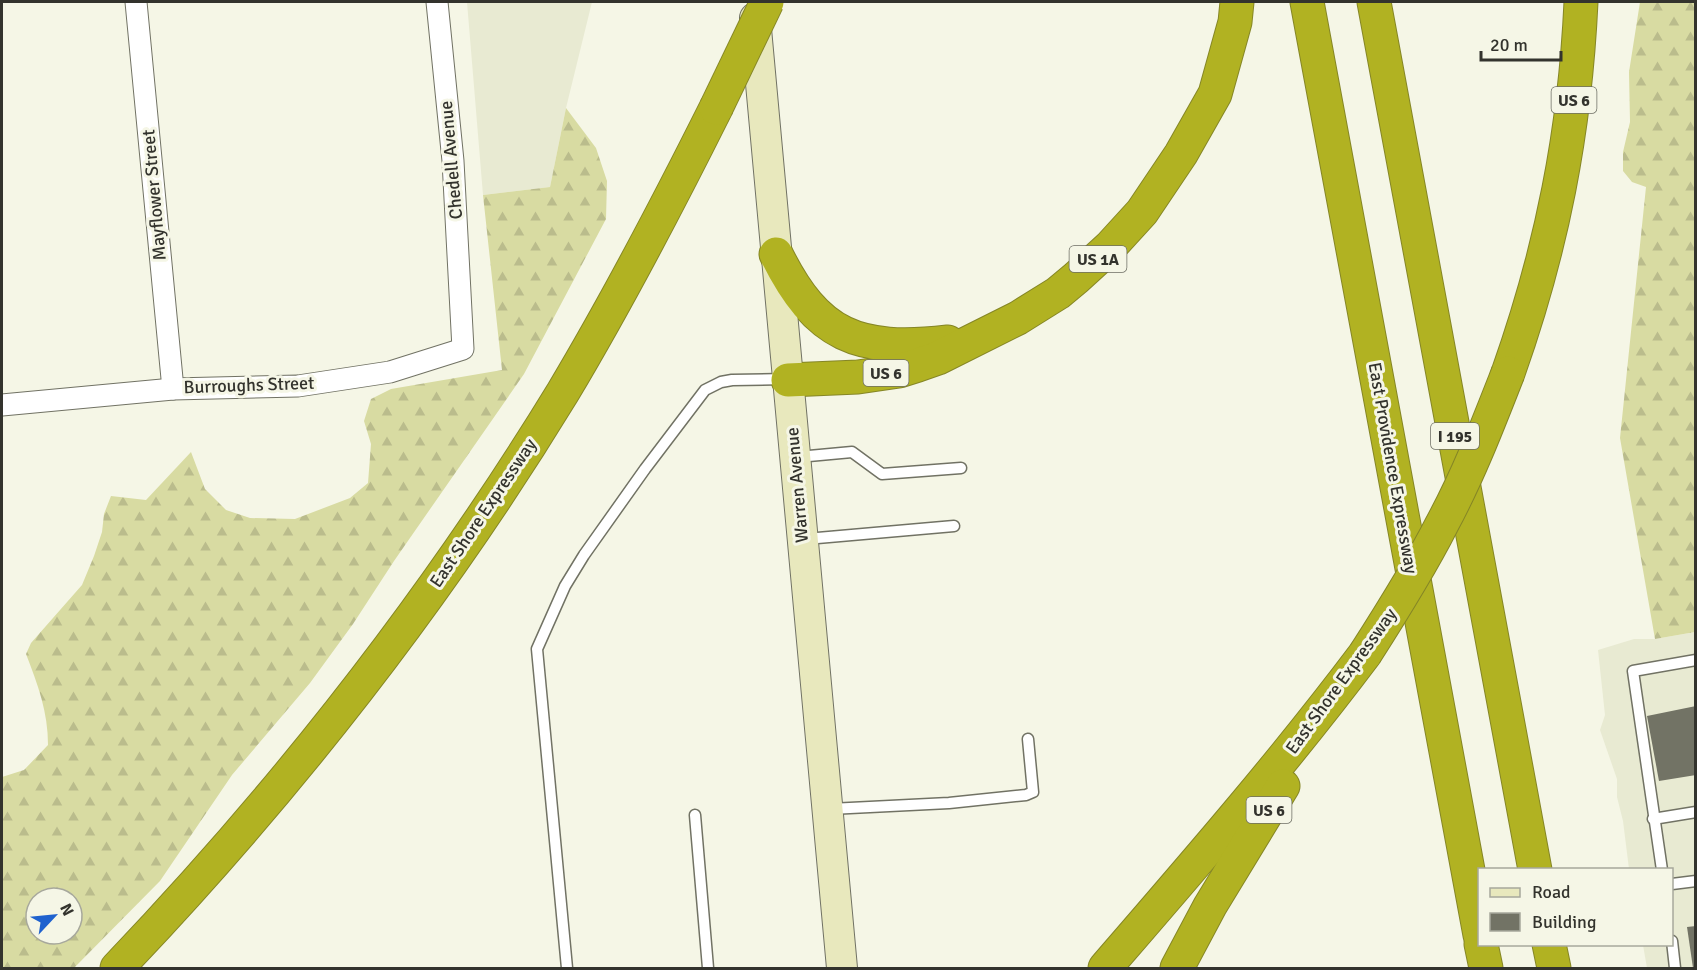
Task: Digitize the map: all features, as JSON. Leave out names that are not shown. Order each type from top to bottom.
[{"type":"highway","name":"East Shore Expressway","points":[[117,969],[270,799],[337,717],[462,547],[587,349],[658,220],[767,2]]},
{"type":"highway","name":"US 1A","points":[[776,254],[804,302],[824,321],[848,336],[862,341],[893,345],[977,339],[1018,318],[1058,293],[1094,262],[1142,212],[1169,174],[1215,94],[1235,22],[1237,2]]},
{"type":"highway","name":"East Providence Expressway","points":[[1307,2],[1478,930]]},
{"type":"highway","name":"I 195","points":[[1374,2],[1535,868]]},
{"type":"highway","name":"East Shore Expressway","points":[[1106,969],[1244,807],[1365,654],[1444,522],[1508,373],[1534,298],[1559,198],[1575,98],[1581,2]]},
{"type":"highway","name":"US 6","points":[[788,380],[829,379],[899,371],[938,358],[977,339]]},
{"type":"highway","name":"US 6","points":[[1177,969],[1216,896],[1365,654]]},
{"type":"highway","points":[[1481,946],[1486,969]]},
{"type":"highway","points":[[1549,946],[1554,969]]},
{"type":"main road","name":"Warren Avenue","points":[[753,2],[842,969]]},
{"type":"street","name":"Mayflower Street","points":[[136,2],[173,389]]},
{"type":"street","name":"Chedell Avenue","points":[[437,2],[453,161],[462,319]]},
{"type":"street","name":"Burroughs Street","points":[[2,405],[173,389],[298,386],[390,372],[463,350],[462,319]]},
{"type":"lane","points":[[567,969],[537,649],[565,586],[584,555],[699,397],[721,382],[744,378],[788,380]]},
{"type":"lane","points":[[795,457],[852,452],[882,474],[961,468]]},
{"type":"lane","points":[[802,539],[954,526]]},
{"type":"lane","points":[[1662,868],[1633,672],[1695,660]]},
{"type":"lane","points":[[827,809],[949,803],[1026,795],[1033,792],[1028,739]]},
{"type":"lane","points":[[1653,819],[1695,812]]},
{"type":"lane","points":[[695,815],[708,969]]},
{"type":"lane","points":[[1673,884],[1695,881]]},
{"type":"lane","points":[[1672,946],[1675,969]]},
{"type":"shaded area","points":[[467,2],[592,2],[566,108],[550,187],[483,195]]},
{"type":"shaded area","points":[[1695,632],[1695,968],[1647,968],[1643,946],[1673,946],[1673,868],[1629,868],[1623,821],[1617,797],[1617,779],[1600,730],[1605,715],[1598,650],[1634,639],[1655,639]]},
{"type":"green space","points":[[1640,2],[1696,2],[1695,632],[1655,639],[1620,438],[1646,187],[1632,182],[1623,171],[1623,152],[1630,122],[1629,72]]},
{"type":"green space","points":[[566,108],[596,148],[607,181],[606,219],[524,374],[353,624],[310,683],[232,775],[160,881],[74,968],[2,968],[2,777],[24,770],[48,745],[44,710],[26,654],[31,643],[82,585],[102,532],[104,514],[111,496],[146,500],[191,452],[205,489],[226,510],[250,518],[295,519],[350,498],[368,483],[371,444],[364,421],[371,399],[391,389],[502,370],[483,195],[550,187]]},
{"type":"building","points":[[1696,706],[1696,775],[1659,781],[1647,716]]},
{"type":"building","points":[[1696,926],[1696,968],[1693,968],[1687,927]]}]
